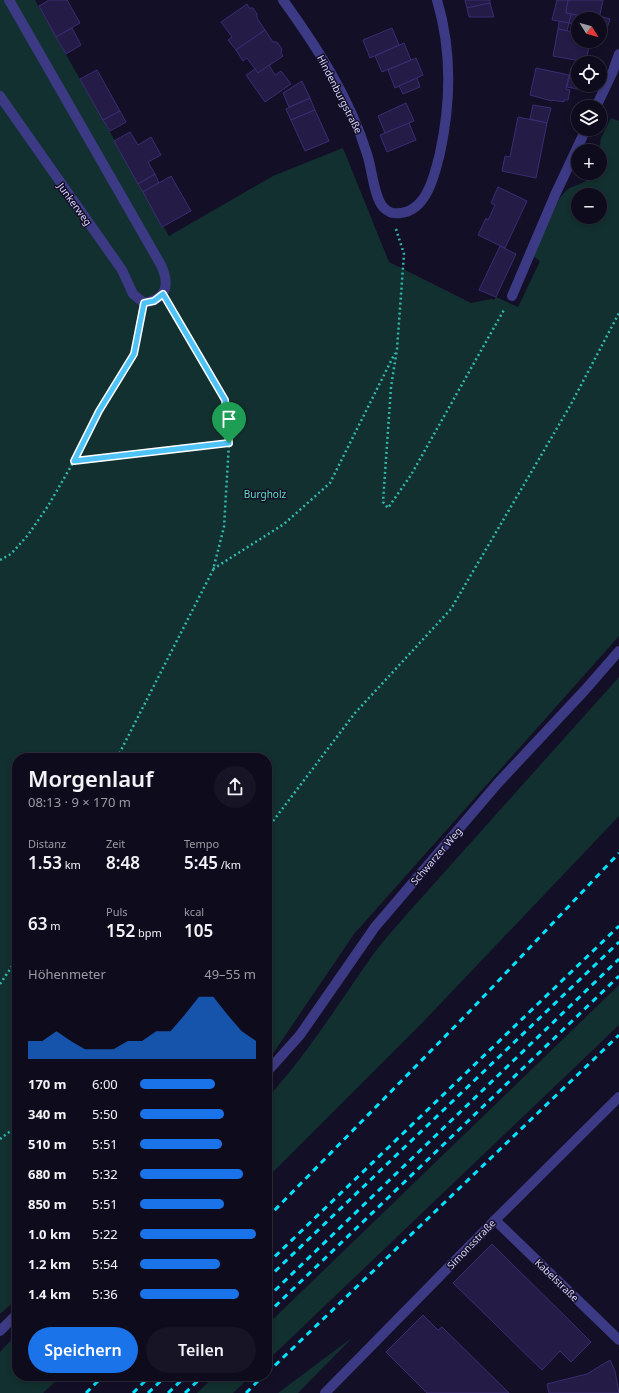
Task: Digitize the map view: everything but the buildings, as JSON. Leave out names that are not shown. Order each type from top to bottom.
[{"type":"street","points":[[9,0],[153,250],[165,275],[166,289],[163,294],[149,302]]},
{"type":"street","name":"Hindenburgstraße","points":[[283,0],[320,55],[346,102],[364,141],[380,203],[391,213]]},
{"type":"street","points":[[391,213],[406,213],[421,201],[434,175],[440,152],[444,130],[449,76],[444,22],[437,0]]},
{"type":"street","points":[[599,100],[619,54]]},
{"type":"street","name":"Junkerweg","points":[[0,96],[122,270],[133,294],[149,302]]},
{"type":"street","points":[[512,296],[555,195],[583,136]]},
{"type":"street","name":"Schwarzer Weg","points":[[272,1066],[300,1035],[375,927],[498,784],[619,651]]},
{"type":"street","name":"Simonsstraße","points":[[325,1393],[495,1220],[619,1097]]},
{"type":"street","name":"Kabelstraße","points":[[495,1220],[619,1340]]},
{"type":"street","points":[[0,1331],[12,1319]]},
{"type":"path","points":[[391,213],[404,254],[397,349],[391,387],[383,502],[388,508],[411,475],[512,296]]},
{"type":"path","points":[[120,753],[213,570],[224,527],[229,443],[225,400],[163,294]]},
{"type":"path","points":[[0,560],[11,554],[28,535],[48,506],[74,461],[99,411],[134,354],[149,302]]},
{"type":"path","points":[[272,822],[355,713],[451,609],[570,406],[619,313]]},
{"type":"path","points":[[213,570],[284,524],[330,483],[397,349]]},
{"type":"path","points":[[74,461],[229,443]]},
{"type":"path","points":[[0,984],[12,966]]},
{"type":"path","points":[[0,1139],[12,1130]]},
{"type":"green space","name":"Burgholz","points":[[0,0],[35,0],[169,236],[273,176],[343,148],[389,262],[471,303],[491,299],[494,300],[496,297],[518,307],[540,261],[533,256],[559,199],[565,191],[568,189],[585,182],[587,180],[607,180],[607,144],[600,144],[601,138],[602,136],[607,136],[607,126],[611,118],[619,121],[619,636],[354,934],[272,1055],[272,753],[12,753],[12,1303],[0,1314]]},
{"type":"green space","points":[[619,677],[619,816],[423,1022],[272,1173],[272,1093],[309,1047],[384,940]]},
{"type":"green space","points":[[619,985],[619,1025],[272,1356],[272,1320]]},
{"type":"green space","points":[[353,1337],[298,1393],[278,1393]]},
{"type":"green space","points":[[12,1339],[12,1381],[56,1381],[43,1393],[0,1393],[0,1352]]},
{"type":"green space","points":[[210,1381],[246,1381],[233,1393],[197,1393]]},
{"type":"railway","points":[[272,1213],[469,1012],[619,853]]},
{"type":"railway","points":[[272,1259],[619,926]]},
{"type":"railway","points":[[272,1274],[619,942]]},
{"type":"railway","points":[[272,1293],[619,959]]},
{"type":"railway","points":[[272,1309],[619,976]]},
{"type":"railway","points":[[272,1368],[619,1035]]},
{"type":"railway","points":[[86,1393],[98,1381]]},
{"type":"railway","points":[[133,1393],[145,1381]]},
{"type":"railway","points":[[148,1393],[161,1381]]},
{"type":"railway","points":[[168,1393],[181,1381]]},
{"type":"railway","points":[[185,1393],[198,1381]]},
{"type":"railway","points":[[246,1393],[258,1381]]},
{"type":"route","points":[[163,294],[225,400],[229,443],[74,461],[99,411],[134,354],[144,303],[154,301],[163,294]]}]
